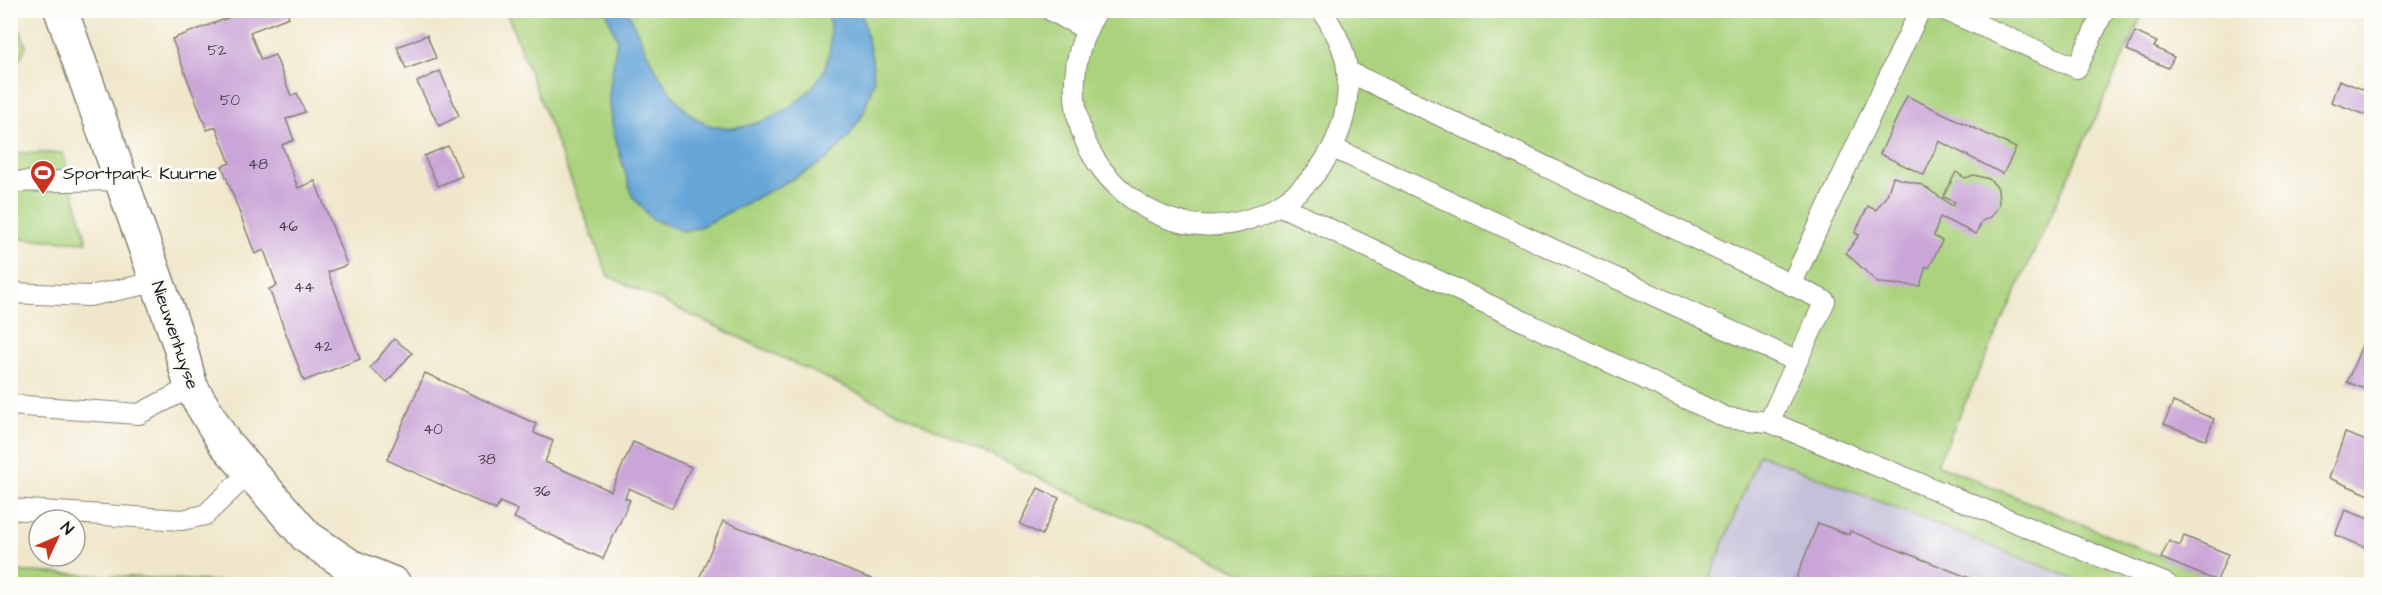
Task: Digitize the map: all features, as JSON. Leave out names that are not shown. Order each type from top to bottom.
[{"type":"street","name":"Nieuwenhuyse","points":[[61,10],[122,180],[191,387],[224,442],[307,537],[350,566],[394,585]]},
{"type":"lane","points":[[1050,10],[1087,30]]},
{"type":"lane","points":[[1098,10],[1087,30],[1077,60],[1074,82],[1075,105],[1088,148],[1114,185],[1151,211],[1194,224],[1217,225],[1239,222],[1281,206],[1315,176],[1333,148],[1344,116],[1347,71],[1337,39],[1322,10]]},
{"type":"lane","points":[[1791,285],[1920,10]]},
{"type":"lane","points":[[1945,10],[2078,68],[2104,10]]},
{"type":"lane","points":[[1347,71],[1825,302],[1769,422]]},
{"type":"lane","points":[[1333,148],[1796,362]]},
{"type":"lane","points":[[10,182],[122,180]]},
{"type":"lane","points":[[1281,206],[1727,417],[1769,422],[2167,585]]},
{"type":"lane","points":[[10,293],[89,296],[157,282]]},
{"type":"lane","points":[[10,405],[139,414],[191,387]]},
{"type":"lane","points":[[10,509],[182,520],[205,515],[250,472]]},
{"type":"shaded area","points":[[1759,454],[2087,584],[1707,584]]},
{"type":"green space","points":[[11,10],[26,46],[20,59],[11,64]]},
{"type":"green space","points":[[506,11],[2144,11],[1937,464],[2226,584],[2087,584],[1759,454],[1707,584],[1265,584],[608,276]]},
{"type":"green space","name":"Sportpark Kuurne","points":[[10,153],[63,153],[87,242],[11,238]]},
{"type":"green space","points":[[11,571],[272,584],[11,584]]},
{"type":"water","points":[[606,11],[628,11],[657,71],[676,100],[700,121],[716,127],[733,128],[752,125],[770,118],[788,108],[816,83],[829,55],[831,40],[828,11],[861,11],[872,58],[874,81],[863,114],[848,138],[827,159],[716,219],[697,228],[682,231],[652,219],[632,196],[613,130],[609,94],[617,39]]},
{"type":"building","points":[[241,10],[286,10],[289,17],[250,32],[261,60],[275,55],[291,96],[297,93],[305,112],[286,119],[294,140],[282,145],[298,188],[315,181],[347,265],[328,272],[360,359],[304,381],[269,289],[277,286],[264,250],[255,254],[222,166],[230,163],[216,127],[207,130],[172,39],[241,13]]},
{"type":"building","points":[[2135,32],[2157,42],[2154,47],[2174,57],[2168,68],[2127,50]]},
{"type":"building","points":[[427,35],[436,58],[406,69],[397,47]]},
{"type":"building","points":[[440,71],[459,116],[439,126],[417,82]]},
{"type":"building","points":[[2339,80],[2372,93],[2372,117],[2331,102]]},
{"type":"building","points":[[1907,96],[2016,148],[2003,174],[1939,141],[1924,175],[1880,154]]},
{"type":"building","points":[[448,146],[462,176],[438,186],[424,156]]},
{"type":"building","points":[[1956,172],[1965,178],[1974,175],[1989,179],[1998,188],[1999,205],[1991,217],[1982,221],[1976,234],[1940,217],[1934,236],[1942,241],[1929,268],[1926,266],[1920,286],[1878,283],[1846,253],[1859,235],[1855,233],[1868,206],[1876,210],[1887,195],[1893,177],[1922,185],[1953,206],[1955,202],[1943,197]]},
{"type":"building","points":[[2372,279],[2372,297],[2365,295]]},
{"type":"building","points":[[394,339],[412,353],[387,382],[370,368]]},
{"type":"building","points":[[2362,345],[2372,348],[2372,392],[2347,382]]},
{"type":"building","points":[[425,373],[536,424],[534,433],[553,441],[545,462],[611,491],[633,442],[691,467],[672,508],[629,488],[625,498],[630,500],[603,559],[514,518],[518,510],[500,502],[496,510],[387,460]]},
{"type":"building","points":[[2173,402],[2214,419],[2206,440],[2164,424]]},
{"type":"building","points":[[2345,433],[2372,443],[2372,496],[2329,478]]},
{"type":"building","points":[[1038,488],[1059,498],[1042,535],[1020,524]]},
{"type":"building","points":[[2345,510],[2372,520],[2372,550],[2335,535]]},
{"type":"building","points":[[723,521],[779,543],[884,584],[697,584]]},
{"type":"building","points":[[1818,523],[1849,535],[1850,531],[1985,584],[1794,584]]},
{"type":"building","points":[[2184,536],[2228,554],[2217,581],[2161,558],[2169,541],[2180,546]]},
{"type":"place","name":"Sportpark Kuurne","points":[[43,196]]}]
